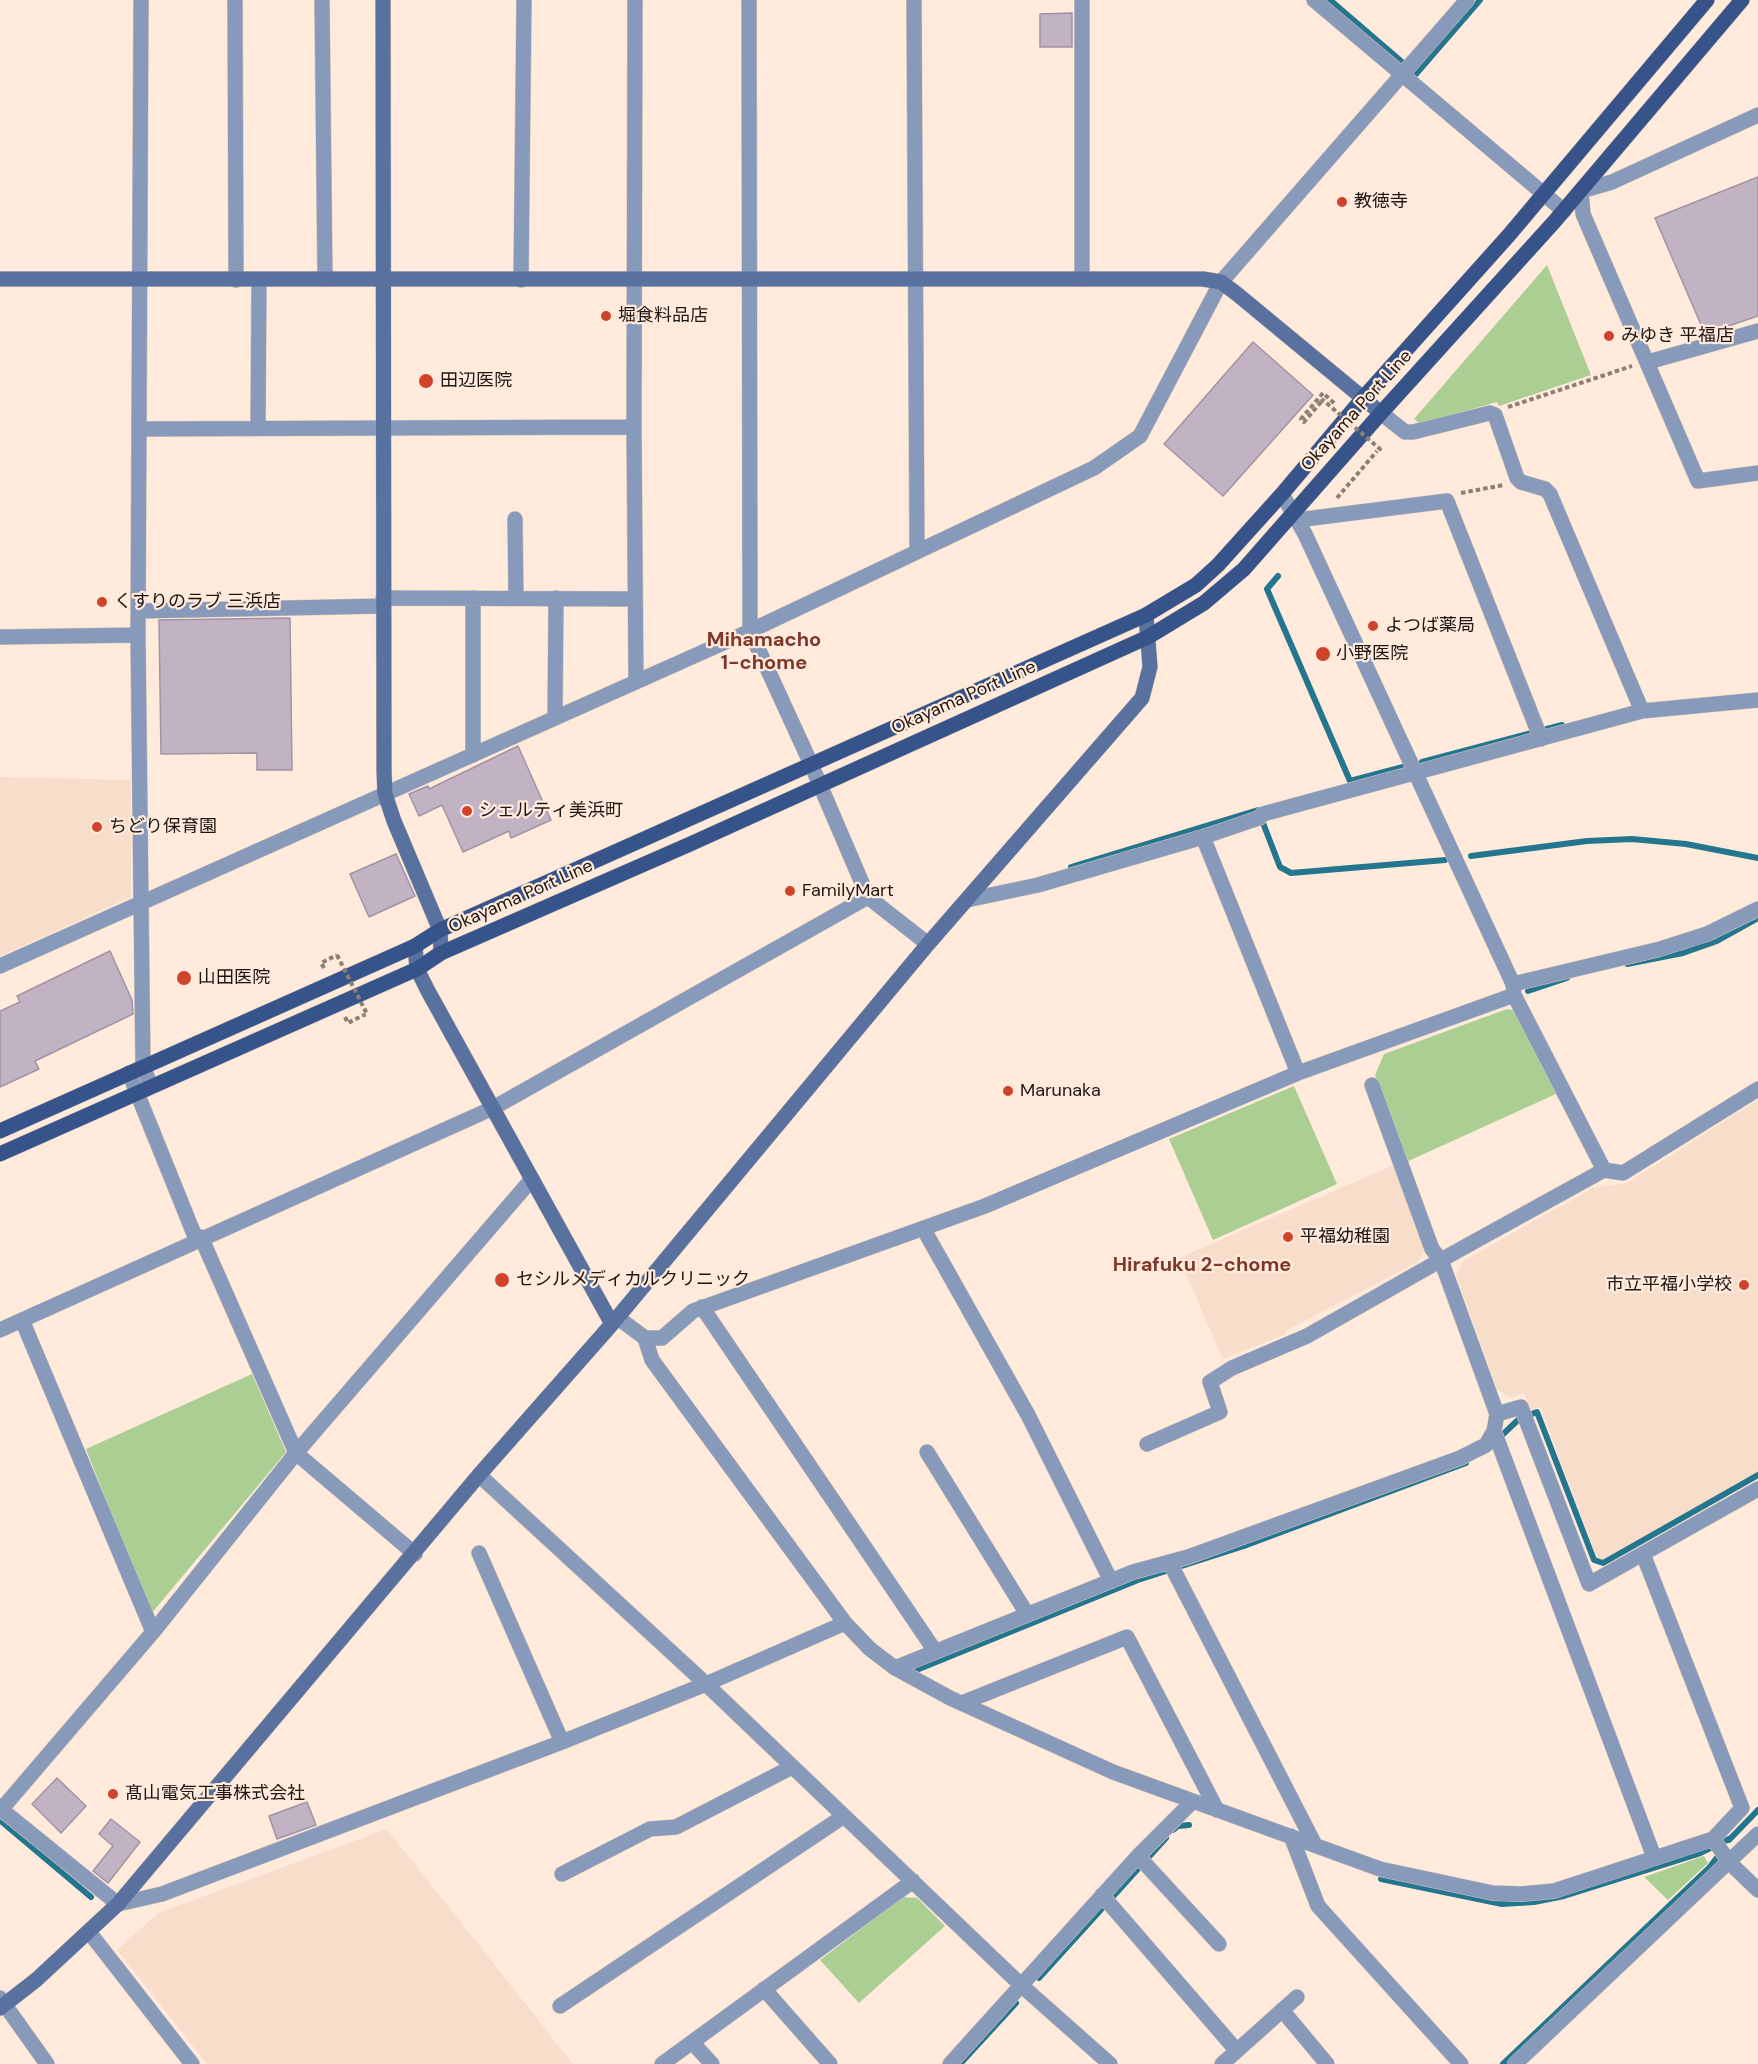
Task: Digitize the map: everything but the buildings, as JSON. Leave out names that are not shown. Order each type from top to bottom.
[{"type":"main road","name":"Okayama Port Line","points":[[0,1131],[416,946],[440,930],[1146,615],[1196,585],[1218,565],[1282,494],[1363,398],[1509,236],[1707,0]]},
{"type":"main road","name":"Okayama Port Line","points":[[0,1154],[417,969],[441,953],[1148,637],[1225,587],[1295,516],[1381,413],[1564,211],[1742,0]]},
{"type":"street","points":[[141,0],[141,429],[138,635],[141,901],[136,1070],[199,1238],[296,1453],[415,1554]]},
{"type":"street","points":[[235,0],[236,280]]},
{"type":"street","points":[[322,0],[325,279]]},
{"type":"street","points":[[383,0],[383,602],[386,794],[394,821],[440,930],[441,953]]},
{"type":"street","points":[[521,280],[524,0]]},
{"type":"street","points":[[635,0],[636,682]]},
{"type":"street","points":[[749,0],[750,631],[812,764],[868,897],[928,944]]},
{"type":"street","points":[[914,0],[917,551]]},
{"type":"street","points":[[1082,0],[1082,279]]},
{"type":"street","points":[[1314,0],[1406,70],[1564,211]]},
{"type":"street","points":[[0,966],[141,901],[750,631],[1094,468],[1140,436],[1221,282],[1467,0]]},
{"type":"street","points":[[1758,115],[1612,182],[1581,191],[1583,214],[1698,481],[1758,473]]},
{"type":"street","points":[[0,279],[1203,279],[1221,282],[1405,432],[1413,432],[1490,412],[1499,422],[1515,474],[1521,482],[1545,489],[1550,494],[1640,708]]},
{"type":"street","points":[[258,428],[259,280]]},
{"type":"street","points":[[1648,361],[1758,331]]},
{"type":"street","points":[[141,429],[634,428]]},
{"type":"street","points":[[1282,494],[1295,516],[1415,772],[1514,989],[1604,1170]]},
{"type":"street","points":[[1295,516],[1447,501],[1539,734]]},
{"type":"street","points":[[515,519],[516,598]]},
{"type":"street","points":[[139,611],[473,598],[635,599]]},
{"type":"street","points":[[473,598],[473,755]]},
{"type":"street","points":[[555,718],[556,598]]},
{"type":"street","points":[[47,2064],[2,2004],[89,1932],[118,1904],[415,1554],[479,1475],[615,1321],[928,944],[1142,698],[1150,667],[1146,615]]},
{"type":"street","points":[[0,637],[138,635]]},
{"type":"street","points":[[967,900],[1038,885],[1539,734],[1640,708],[1758,700]]},
{"type":"street","points":[[1203,837],[1298,1073]]},
{"type":"street","points":[[0,1330],[199,1238],[492,1108],[868,897]]},
{"type":"street","points":[[416,946],[417,969],[492,1108],[615,1321],[645,1338],[663,1338],[693,1311],[702,1307],[985,1206],[1298,1073],[1514,989],[1707,934],[1758,909]]},
{"type":"street","points":[[1372,1085],[1432,1250],[1441,1260],[1497,1414],[1496,1437],[1654,1857]]},
{"type":"street","points":[[1147,1444],[1220,1412],[1210,1382],[1232,1368],[1307,1336],[1604,1170],[1623,1173],[1758,1089]]},
{"type":"street","points":[[118,1904],[0,1809],[153,1632],[296,1453],[532,1179]]},
{"type":"street","points":[[923,1228],[1028,1415],[1111,1581]]},
{"type":"street","points":[[702,1307],[935,1651]]},
{"type":"street","points":[[22,1320],[153,1632]]},
{"type":"street","points":[[645,1338],[652,1360],[845,1623],[870,1648],[916,1682],[1113,1772],[1380,1869],[1493,1893],[1521,1894],[1554,1891],[1654,1857],[1720,1850],[1758,1834]]},
{"type":"street","points":[[1497,1414],[1521,1407],[1588,1584],[1758,1490]]},
{"type":"street","points":[[895,1668],[1111,1581],[1173,1569],[1460,1458],[1486,1445],[1496,1437]]},
{"type":"street","points":[[927,1452],[1027,1614]]},
{"type":"street","points":[[479,1475],[706,1684],[1022,1986],[1110,2064]]},
{"type":"street","points":[[479,1553],[562,1742]]},
{"type":"street","points":[[1518,2063],[1720,1850],[1742,1808],[1644,1554]]},
{"type":"street","points":[[1173,1569],[1315,1845]]},
{"type":"street","points":[[118,1904],[162,1894],[562,1742],[706,1684],[845,1623]]},
{"type":"street","points":[[962,1703],[1127,1637],[1217,1810]]},
{"type":"street","points":[[562,1874],[650,1829],[676,1827],[792,1767]]},
{"type":"street","points":[[950,2064],[1022,1986],[1107,1900],[1192,1802]]},
{"type":"street","points":[[560,2006],[844,1816]]},
{"type":"street","points":[[1291,1836],[1317,1906],[1461,2064]]},
{"type":"street","points":[[1720,1850],[1758,1890]]},
{"type":"street","points":[[1142,1860],[1219,1944]]},
{"type":"street","points":[[662,2064],[913,1881]]},
{"type":"street","points":[[1107,1900],[1237,2051]]},
{"type":"street","points":[[89,1932],[192,2064]]},
{"type":"street","points":[[764,1989],[830,2064]]},
{"type":"street","points":[[1222,2064],[1297,1997]]},
{"type":"street","points":[[1282,2010],[1327,2064]]},
{"type":"street","points":[[692,2042],[712,2064]]},
{"type":"path","points":[[1490,412],[1648,361]]},
{"type":"path","points":[[1333,503],[1380,449],[1323,399],[1304,422],[1301,419],[1323,393],[1335,404]]},
{"type":"path","points":[[1447,501],[1449,495],[1521,482]]},
{"type":"path","points":[[326,967],[323,968],[321,963],[339,954],[367,1014],[350,1022]]},
{"type":"shaded area","points":[[0,777],[131,780],[131,897],[0,956]]},
{"type":"shaded area","points":[[1758,1100],[1758,1472],[1603,1560],[1597,1558],[1540,1407],[1531,1410],[1524,1393],[1511,1398],[1497,1389],[1456,1275],[1463,1261],[1593,1188],[1627,1183]]},
{"type":"shaded area","points":[[1394,1165],[1424,1250],[1418,1262],[1285,1331],[1286,1334],[1223,1359],[1179,1258]]},
{"type":"shaded area","points":[[387,1829],[573,2064],[207,2064],[117,1950],[158,1913]]},
{"type":"green space","points":[[1547,265],[1591,375],[1499,406],[1497,402],[1420,424],[1414,419]]},
{"type":"green space","points":[[1507,1009],[1513,1010],[1517,1016],[1556,1094],[1404,1163],[1375,1075],[1384,1054]]},
{"type":"green space","points":[[1294,1086],[1337,1184],[1213,1240],[1169,1139]]},
{"type":"green space","points":[[252,1374],[286,1452],[151,1614],[86,1449]]},
{"type":"green space","points":[[1704,1856],[1708,1863],[1668,1900],[1644,1877]]},
{"type":"green space","points":[[903,1897],[917,1898],[945,1926],[859,2003],[820,1960]]},
{"type":"waterway","points":[[1330,0],[1416,74],[1480,0]]},
{"type":"waterway","points":[[1278,576],[1267,589],[1350,781],[1403,767]]},
{"type":"waterway","points":[[1422,762],[1562,725]]},
{"type":"waterway","points":[[1071,867],[1258,810],[1280,867],[1291,873],[1445,860]]},
{"type":"waterway","points":[[1471,856],[1587,841],[1632,839],[1686,844],[1758,858]]},
{"type":"waterway","points":[[1627,964],[1683,953],[1717,941],[1758,918]]},
{"type":"waterway","points":[[1528,991],[1567,978]]},
{"type":"waterway","points":[[1498,1439],[1519,1419],[1537,1412],[1594,1560],[1603,1563],[1758,1475]]},
{"type":"waterway","points":[[914,1671],[1138,1580],[1244,1546],[1466,1463]]},
{"type":"waterway","points":[[1729,1840],[1758,1810]]},
{"type":"waterway","points":[[2,1822],[91,1897]]},
{"type":"waterway","points":[[1173,1830],[1178,1826],[1189,1825]]},
{"type":"waterway","points":[[1039,1978],[1166,1838]]},
{"type":"waterway","points":[[1381,1879],[1502,1904],[1534,1902],[1564,1896],[1698,1854],[1731,1838]]},
{"type":"waterway","points":[[1503,2064],[1709,1868],[1722,1851]]},
{"type":"waterway","points":[[960,2064],[1016,2003]]},
{"type":"place","name":"教徳寺","points":[[1342,202]]},
{"type":"place","name":"堀食料品店","points":[[606,316]]},
{"type":"place","name":"みゆき 平福店","points":[[1609,336]]},
{"type":"place","name":"田辺医院","points":[[426,381]]},
{"type":"place","name":"くすりのラブ 三浜店","points":[[102,602]]},
{"type":"place","name":"よつば薬局","points":[[1373,626]]},
{"type":"place","name":"小野医院","points":[[1323,654]]},
{"type":"place","name":"シェルティ美浜町","points":[[467,811]]},
{"type":"place","name":"ちどり保育園","points":[[97,827]]},
{"type":"place","name":"FamilyMart","points":[[790,891]]},
{"type":"place","name":"山田医院","points":[[184,978]]},
{"type":"place","name":"Marunaka","points":[[1008,1091]]},
{"type":"place","name":"平福幼稚園","points":[[1288,1237]]},
{"type":"place","name":"セシルメディカルクリニック","points":[[502,1280]]},
{"type":"place","name":"市立平福小学校","points":[[1744,1285]]},
{"type":"place","name":"髙山電気工事株式会社","points":[[113,1794]]},
{"type":"district","name":"Mihamacho 1-chome","points":[[764,652]]},
{"type":"district","name":"Hirafuku 2-chome","points":[[1202,1266]]}]
